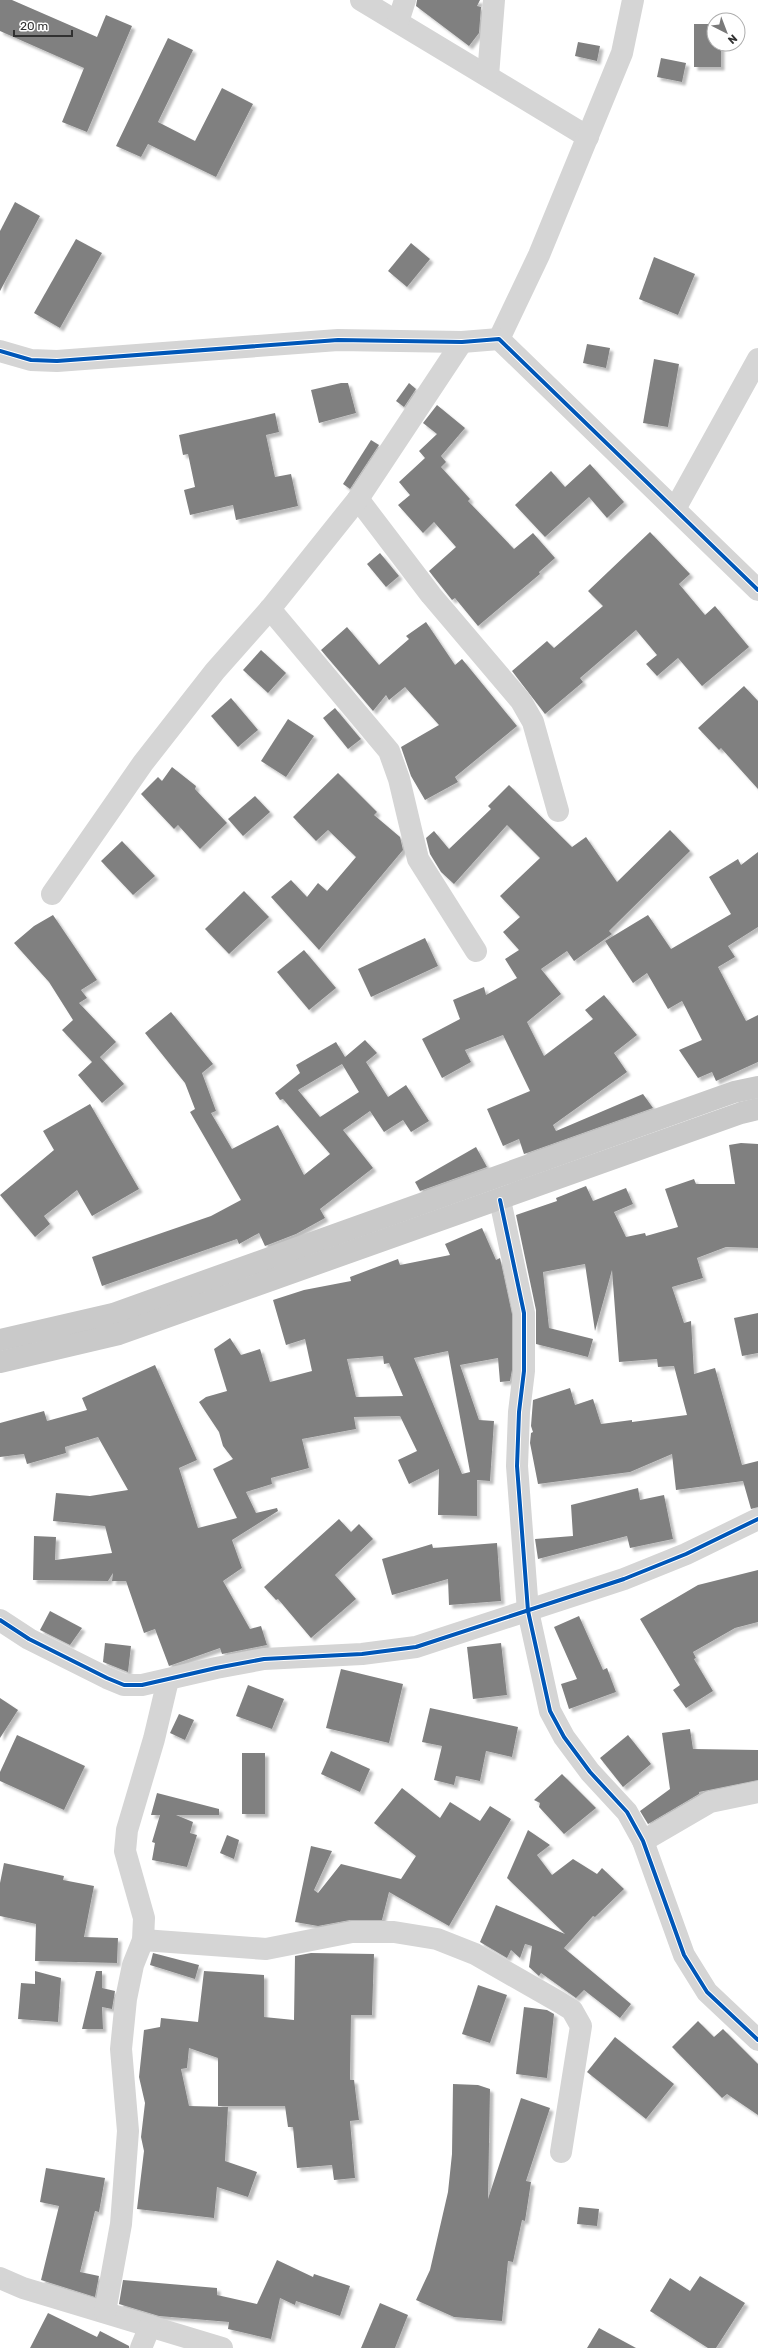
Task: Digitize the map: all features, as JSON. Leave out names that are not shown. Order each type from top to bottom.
[{"type":"main road","points":[[0,1340],[113,1314],[734,1092],[758,1087]]},
{"type":"main road","points":[[0,1362],[119,1334],[500,1200],[740,1113],[758,1109]]},
{"type":"street","points":[[361,0],[588,137]]},
{"type":"street","points":[[398,22],[405,0]]},
{"type":"street","points":[[488,76],[494,0]]},
{"type":"street","points":[[499,339],[539,255],[622,53],[633,0]]},
{"type":"street","points":[[0,351],[31,360],[57,361],[338,340],[462,342],[499,339],[758,590]]},
{"type":"street","points":[[52,894],[143,763],[215,671],[270,609],[358,499],[462,342]]},
{"type":"street","points":[[675,509],[758,359]]},
{"type":"street","points":[[358,499],[431,595],[521,701],[533,722],[558,811]]},
{"type":"street","points":[[270,609],[389,751],[399,779],[418,859],[476,951]]},
{"type":"street","points":[[500,1200],[524,1313],[524,1371],[519,1412],[517,1466],[528,1611],[550,1711],[564,1737],[590,1772],[627,1812],[643,1841],[684,1955],[707,1992],[758,2040]]},
{"type":"street","points":[[0,1620],[30,1639],[124,1685],[142,1685],[216,1668],[264,1659],[362,1654],[416,1647],[624,1579],[686,1554],[758,1519]]},
{"type":"street","points":[[105,2312],[121,2224],[128,2131],[121,2049],[126,1999],[133,1965],[143,1940],[144,1918],[124,1851],[127,1830],[168,1680]]},
{"type":"street","points":[[643,1841],[710,1802],[758,1792]]},
{"type":"street","points":[[143,1940],[266,1949],[352,1932],[394,1932],[437,1939],[475,1954],[572,2010],[581,2026],[561,2152]]},
{"type":"street","points":[[0,2278],[23,2288],[222,2348]]},
{"type":"street","points":[[141,2348],[150,2326]]},
{"type":"building","points":[[0,0],[12,0],[97,37],[106,15],[132,26],[87,132],[62,122],[84,68],[0,31]]},
{"type":"building","points":[[417,0],[480,0],[477,6],[481,7],[479,33],[469,46],[416,6]]},
{"type":"building","points":[[694,24],[706,24],[706,52],[721,52],[721,67],[694,67]]},
{"type":"building","points":[[168,38],[193,50],[158,122],[195,141],[222,88],[253,104],[216,177],[148,144],[141,157],[116,146]]},
{"type":"building","points":[[578,42],[600,46],[597,61],[575,56]]},
{"type":"building","points":[[661,58],[686,63],[682,82],[657,77]]},
{"type":"building","points":[[15,202],[40,216],[0,291],[0,231]]},
{"type":"building","points":[[76,239],[102,253],[60,328],[34,313]]},
{"type":"building","points":[[411,243],[430,259],[407,287],[388,271]]},
{"type":"building","points":[[654,257],[695,274],[678,315],[639,299]]},
{"type":"building","points":[[587,344],[610,348],[606,368],[583,363]]},
{"type":"building","points":[[654,359],[679,364],[668,427],[643,423]]},
{"type":"building","points":[[341,383],[348,383],[356,413],[319,423],[311,390]]},
{"type":"building","points":[[409,383],[416,389],[404,407],[396,401]]},
{"type":"building","points":[[437,405],[465,428],[441,456],[446,462],[441,467],[470,499],[468,501],[514,549],[533,533],[555,558],[539,572],[540,574],[478,626],[455,598],[452,600],[429,571],[456,547],[434,522],[423,533],[398,505],[410,495],[399,482],[425,458],[419,451],[437,434],[423,423]]},
{"type":"building","points":[[275,413],[279,432],[266,435],[275,477],[291,474],[298,506],[236,520],[233,505],[190,515],[184,490],[195,487],[188,454],[183,455],[179,435]]},
{"type":"building","points":[[371,440],[379,445],[350,489],[343,484]]},
{"type":"building","points":[[590,464],[624,502],[607,518],[589,497],[545,537],[515,505],[551,471],[565,487]]},
{"type":"building","points":[[650,532],[690,574],[679,584],[705,615],[715,606],[749,647],[702,686],[678,658],[657,676],[646,664],[657,655],[636,630],[580,678],[583,682],[545,714],[512,671],[547,641],[554,648],[603,606],[588,591]]},
{"type":"building","points":[[380,553],[399,576],[386,587],[367,564]]},
{"type":"building","points":[[426,622],[455,665],[462,659],[517,726],[455,777],[458,782],[425,800],[411,776],[401,747],[439,725],[405,687],[389,700],[386,695],[373,711],[321,650],[347,627],[379,665],[409,639],[406,636]]},
{"type":"building","points":[[261,650],[286,673],[268,693],[243,670]]},
{"type":"building","points":[[744,686],[758,701],[758,789],[721,748],[719,750],[698,728]]},
{"type":"building","points":[[231,698],[258,730],[238,747],[211,716]]},
{"type":"building","points":[[335,708],[361,739],[348,749],[323,718]]},
{"type":"building","points":[[288,719],[314,736],[286,777],[261,761]]},
{"type":"building","points":[[172,767],[196,786],[195,789],[227,823],[200,849],[178,825],[174,829],[141,794],[158,777],[162,781]]},
{"type":"building","points":[[338,773],[377,812],[374,815],[400,837],[403,850],[319,950],[271,897],[291,880],[307,897],[318,883],[327,891],[356,857],[328,830],[316,841],[293,817]]},
{"type":"building","points":[[509,785],[572,847],[586,837],[617,882],[670,830],[690,851],[609,931],[612,934],[574,961],[567,951],[541,969],[561,994],[527,1022],[544,1056],[593,1019],[585,1010],[604,995],[637,1035],[614,1053],[627,1072],[553,1125],[556,1131],[643,1094],[653,1108],[524,1154],[519,1139],[503,1146],[487,1109],[530,1091],[503,1035],[465,1050],[471,1062],[442,1078],[422,1039],[460,1019],[453,1000],[484,987],[486,995],[517,978],[505,959],[519,950],[503,932],[520,917],[500,896],[540,858],[507,825],[454,884],[441,872],[430,854],[426,838],[434,831],[449,849],[491,809],[488,806]]},
{"type":"building","points":[[255,796],[270,812],[243,836],[228,819]]},
{"type":"building","points":[[122,841],[155,876],[133,895],[101,861]]},
{"type":"building","points":[[758,852],[758,927],[728,946],[735,957],[718,967],[746,1021],[758,1015],[758,1062],[716,1081],[712,1072],[698,1078],[679,1050],[702,1040],[682,1001],[668,1009],[647,973],[633,983],[605,941],[648,915],[671,949],[731,914],[709,877],[738,859],[741,865]]},
{"type":"building","points":[[244,891],[269,917],[229,954],[205,929]]},
{"type":"building","points":[[53,915],[97,980],[81,990],[87,998],[79,1003],[116,1042],[100,1057],[124,1084],[102,1103],[78,1075],[92,1062],[62,1030],[73,1020],[49,982],[14,943],[34,926]]},
{"type":"building","points":[[425,938],[438,966],[371,997],[358,969]]},
{"type":"building","points":[[304,950],[336,988],[309,1010],[277,972]]},
{"type":"building","points":[[171,1012],[213,1064],[202,1073],[216,1111],[211,1113],[232,1149],[278,1125],[304,1175],[330,1154],[283,1099],[280,1100],[275,1093],[300,1073],[296,1065],[336,1042],[345,1057],[365,1040],[377,1053],[366,1062],[388,1097],[406,1085],[429,1121],[411,1132],[403,1120],[384,1132],[370,1111],[343,1130],[373,1168],[320,1209],[325,1218],[296,1234],[265,1246],[259,1233],[239,1244],[237,1239],[102,1286],[92,1257],[211,1216],[241,1200],[190,1112],[195,1109],[185,1083],[145,1033]],"holes":[[[342,1064],[359,1092],[320,1117],[298,1090]]]},
{"type":"building","points":[[90,1104],[139,1189],[92,1216],[77,1190],[44,1216],[50,1224],[35,1237],[0,1195],[54,1150],[43,1131]]},
{"type":"building","points":[[741,1143],[758,1144],[758,1248],[726,1247],[697,1258],[703,1278],[672,1287],[684,1323],[691,1321],[694,1374],[715,1368],[742,1465],[758,1461],[758,1507],[751,1509],[743,1481],[676,1490],[672,1454],[630,1472],[538,1484],[530,1443],[531,1433],[533,1432],[531,1426],[533,1400],[570,1388],[575,1405],[593,1399],[601,1424],[632,1420],[632,1422],[687,1415],[674,1366],[658,1367],[657,1359],[619,1362],[612,1270],[595,1331],[585,1264],[543,1272],[549,1328],[593,1339],[588,1357],[536,1344],[536,1310],[516,1215],[557,1201],[556,1198],[586,1186],[593,1201],[626,1188],[633,1204],[614,1212],[626,1237],[645,1233],[646,1236],[678,1227],[665,1189],[694,1179],[696,1184],[735,1184],[729,1145]]},
{"type":"building","points":[[476,1147],[487,1167],[420,1191],[415,1182]]},
{"type":"building","points":[[482,1228],[496,1260],[500,1258],[512,1314],[512,1370],[510,1381],[500,1382],[498,1358],[460,1365],[479,1420],[494,1421],[490,1481],[477,1480],[477,1516],[438,1515],[439,1469],[409,1484],[398,1460],[417,1451],[400,1416],[354,1417],[356,1429],[302,1439],[309,1468],[271,1478],[272,1484],[246,1492],[256,1513],[277,1508],[278,1511],[232,1540],[242,1568],[223,1581],[250,1629],[261,1626],[267,1645],[222,1654],[220,1648],[169,1666],[155,1629],[144,1633],[126,1581],[112,1581],[113,1573],[108,1581],[33,1580],[34,1536],[56,1537],[55,1560],[112,1553],[105,1526],[53,1521],[56,1493],[90,1496],[128,1490],[98,1437],[65,1447],[66,1453],[27,1464],[24,1454],[0,1457],[0,1423],[44,1411],[47,1421],[87,1410],[82,1398],[155,1365],[197,1460],[179,1468],[198,1528],[237,1518],[213,1469],[233,1459],[223,1446],[219,1432],[199,1402],[206,1397],[227,1391],[214,1349],[230,1338],[241,1355],[260,1349],[270,1382],[312,1371],[305,1339],[286,1345],[273,1300],[304,1290],[351,1281],[350,1277],[398,1259],[400,1265],[450,1255],[445,1244]],"holes":[[[448,1351],[470,1472],[462,1474],[414,1358]],[[383,1356],[384,1364],[389,1363],[403,1396],[356,1397],[347,1359]]]},
{"type":"building","points":[[758,1313],[758,1353],[742,1356],[734,1318]]},
{"type":"building","points":[[638,1488],[640,1500],[664,1495],[673,1539],[630,1548],[627,1536],[538,1559],[535,1539],[573,1536],[571,1505]]},
{"type":"building","points":[[339,1519],[351,1532],[359,1524],[373,1539],[335,1575],[356,1599],[311,1638],[278,1599],[276,1600],[264,1587]]},
{"type":"building","points":[[497,1543],[501,1601],[449,1605],[448,1579],[392,1595],[382,1559],[432,1544],[433,1548]]},
{"type":"building","points":[[758,1570],[758,1622],[735,1628],[693,1652],[696,1658],[694,1659],[713,1691],[686,1708],[673,1690],[680,1685],[640,1619],[698,1585]]},
{"type":"building","points":[[50,1611],[82,1628],[70,1645],[40,1630]]},
{"type":"building","points":[[579,1616],[603,1670],[607,1668],[616,1692],[569,1709],[561,1684],[577,1679],[554,1627]]},
{"type":"building","points":[[105,1643],[131,1646],[128,1672],[103,1662]]},
{"type":"building","points":[[501,1643],[507,1695],[473,1699],[467,1647]]},
{"type":"building","points":[[341,1669],[403,1684],[389,1743],[326,1728]]},
{"type":"building","points":[[248,1685],[284,1699],[272,1729],[236,1716]]},
{"type":"building","points":[[0,1698],[18,1710],[0,1738]]},
{"type":"building","points":[[430,1708],[518,1727],[512,1757],[486,1751],[480,1781],[456,1776],[454,1785],[434,1780],[442,1746],[422,1742]]},
{"type":"building","points":[[179,1714],[194,1720],[185,1740],[170,1733]]},
{"type":"building","points":[[690,1729],[693,1749],[758,1750],[758,1780],[699,1792],[699,1794],[648,1824],[640,1811],[670,1789],[662,1733]]},
{"type":"building","points":[[17,1735],[85,1766],[64,1810],[0,1781],[0,1772]]},
{"type":"building","points":[[628,1735],[651,1764],[623,1787],[600,1758]]},
{"type":"building","points":[[331,1751],[370,1769],[360,1792],[321,1774]]},
{"type":"building","points":[[242,1753],[265,1753],[265,1814],[242,1814]]},
{"type":"building","points":[[562,1774],[596,1808],[564,1834],[539,1807],[540,1803],[534,1800]]},
{"type":"building","points":[[402,1788],[440,1818],[450,1802],[480,1821],[490,1806],[511,1819],[449,1926],[389,1892],[382,1920],[350,1920],[318,1926],[295,1922],[311,1846],[332,1851],[314,1890],[318,1893],[341,1864],[401,1879],[416,1856],[374,1823]]},
{"type":"building","points":[[157,1793],[219,1809],[219,1815],[176,1815],[193,1822],[190,1833],[197,1835],[187,1867],[152,1860],[155,1843],[152,1842],[160,1815],[151,1815]]},
{"type":"building","points":[[528,1830],[550,1845],[537,1855],[552,1875],[573,1859],[597,1874],[602,1868],[624,1889],[595,1917],[593,1916],[564,1948],[631,2004],[620,2018],[584,1990],[576,1998],[541,1973],[539,1976],[529,1967],[532,1946],[525,1944],[520,1958],[511,1950],[507,1958],[480,1942],[496,1905],[565,1934],[507,1878]]},
{"type":"building","points":[[227,1835],[239,1840],[234,1859],[220,1853]]},
{"type":"building","points":[[4,1863],[64,1876],[63,1880],[94,1886],[84,1937],[118,1938],[117,1963],[35,1961],[36,1924],[0,1916],[0,1883]]},
{"type":"building","points":[[153,1953],[199,1965],[195,1979],[150,1965]]},
{"type":"building","points":[[311,1953],[374,1954],[372,2015],[351,2015],[350,2080],[354,2080],[359,2120],[350,2121],[355,2178],[334,2180],[332,2165],[297,2168],[293,2127],[288,2127],[285,2106],[218,2106],[218,2058],[189,2048],[187,2068],[181,2069],[189,2106],[228,2107],[225,2161],[257,2172],[248,2197],[217,2187],[214,2218],[137,2209],[144,2151],[141,2137],[145,2103],[139,2077],[144,2030],[160,2027],[161,2018],[198,2022],[204,1971],[264,1975],[264,2017],[294,2020],[295,1956]]},
{"type":"building","points":[[35,1971],[61,1978],[58,2022],[18,2019],[21,1983],[35,1984]]},
{"type":"building","points":[[96,1971],[102,1971],[102,1988],[115,1991],[112,2009],[102,2007],[103,2029],[82,2029]]},
{"type":"building","points":[[478,1985],[507,1995],[490,2043],[462,2034]]},
{"type":"building","points":[[524,2007],[547,2010],[554,2014],[547,2078],[516,2074]]},
{"type":"building","points":[[698,2021],[714,2037],[723,2029],[758,2064],[758,2115],[727,2094],[722,2098],[672,2047]]},
{"type":"building","points":[[615,2037],[674,2084],[646,2119],[587,2072]]},
{"type":"building","points":[[453,2084],[478,2085],[490,2089],[488,2199],[521,2098],[550,2108],[526,2181],[531,2182],[525,2221],[522,2220],[513,2262],[508,2261],[502,2321],[454,2317],[416,2300],[430,2270],[448,2192],[452,2154]]},
{"type":"building","points":[[46,2168],[105,2178],[99,2212],[95,2211],[80,2272],[99,2276],[95,2297],[41,2280],[59,2206],[40,2202]]},
{"type":"building","points":[[579,2207],[599,2209],[597,2226],[577,2224]]},
{"type":"building","points":[[277,2260],[313,2277],[314,2274],[350,2286],[340,2316],[296,2301],[295,2305],[280,2298],[271,2339],[228,2329],[229,2322],[159,2316],[119,2304],[123,2280],[217,2288],[217,2295],[257,2304]]},
{"type":"building","points":[[700,2276],[745,2303],[716,2348],[708,2348],[650,2311],[670,2278],[690,2291]]},
{"type":"building","points":[[380,2303],[408,2315],[395,2348],[361,2348]]},
{"type":"building","points":[[48,2313],[97,2337],[100,2331],[129,2346],[129,2348],[30,2348]]},
{"type":"building","points":[[599,2328],[636,2348],[587,2348]]},
{"type":"cycle path","points":[[0,351],[31,360],[57,361],[338,340],[462,342],[499,339],[758,590]]},
{"type":"cycle path","points":[[500,1200],[524,1313],[524,1371],[519,1412],[517,1466],[528,1611],[550,1711],[564,1737],[590,1772],[627,1812],[643,1841],[684,1955],[707,1992],[758,2040]]},
{"type":"cycle path","points":[[0,1620],[29,1639],[107,1678],[124,1685],[142,1685],[216,1668],[264,1659],[362,1654],[416,1647],[624,1579],[686,1554],[758,1519]]}]
